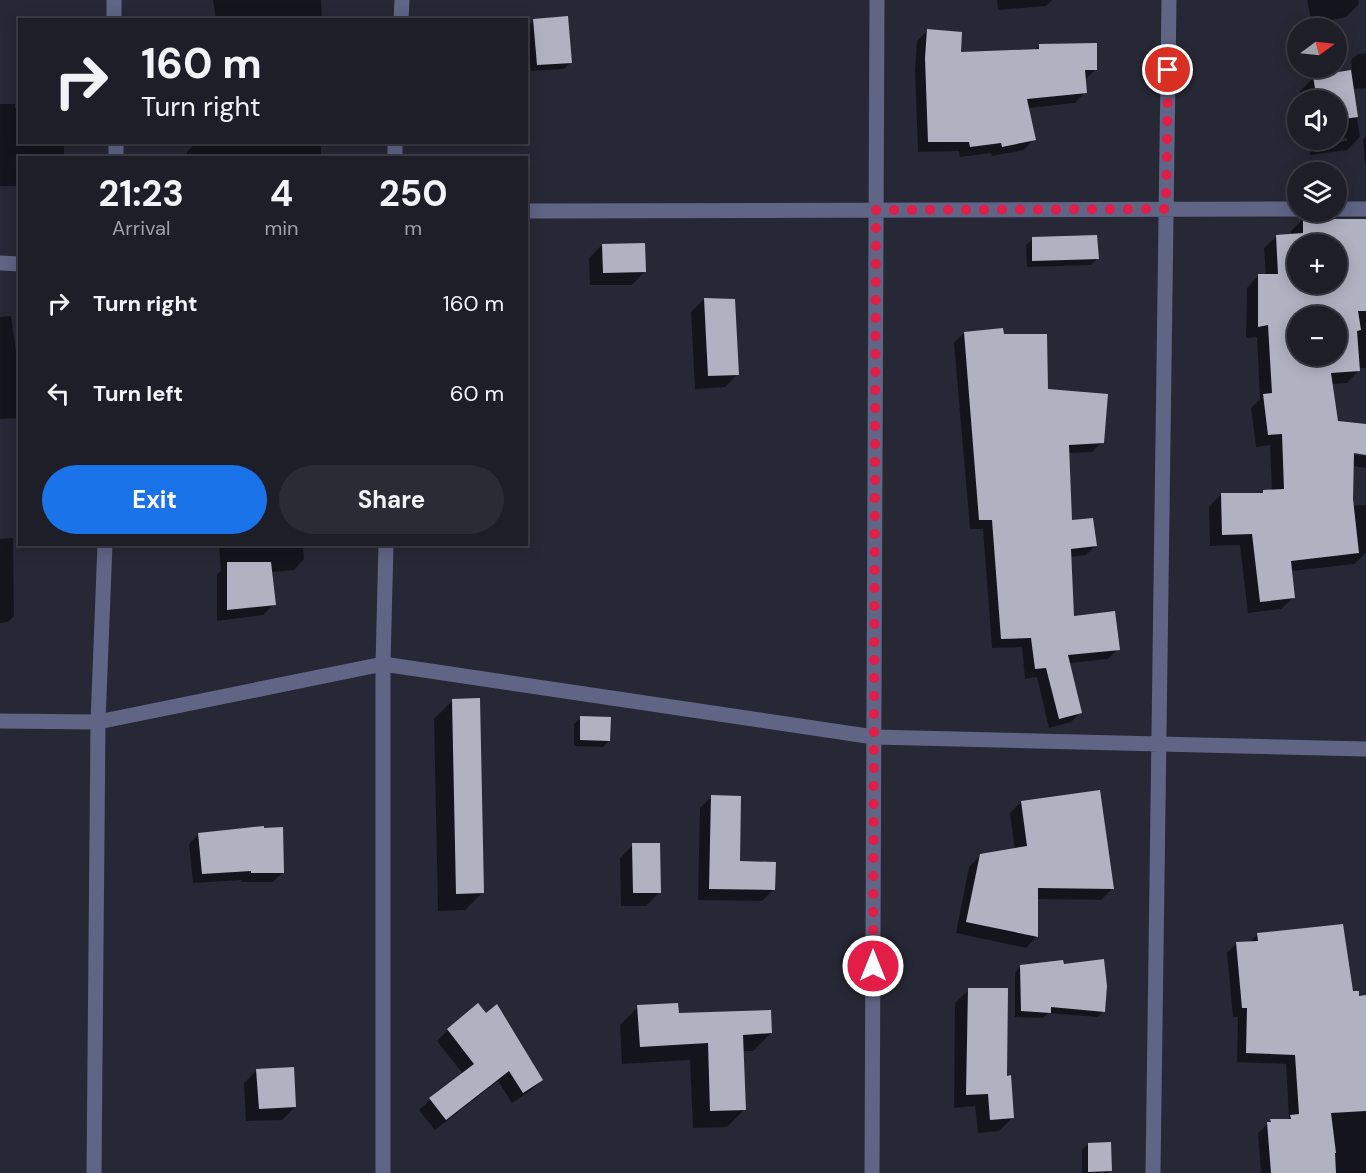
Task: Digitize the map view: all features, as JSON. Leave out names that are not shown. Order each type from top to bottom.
[{"type":"street","points":[[114,0],[114,18]]},
{"type":"street","points":[[401,18],[402,0]]},
{"type":"street","points":[[872,1173],[877,0]]},
{"type":"street","points":[[1153,1173],[1169,0]]},
{"type":"street","points":[[528,211],[1287,209]]},
{"type":"street","points":[[1347,209],[1366,209]]},
{"type":"street","points":[[0,263],[18,264]]},
{"type":"street","points":[[94,1173],[98,722],[105,546]]},
{"type":"street","points":[[383,1173],[383,664],[386,546]]},
{"type":"street","points":[[0,721],[98,722],[383,664],[874,737],[1366,749]]},
{"type":"building","points":[[568,16],[572,63],[537,65],[533,19]]},
{"type":"building","points":[[927,29],[962,32],[961,52],[1039,49],[1039,44],[1097,43],[1097,70],[1085,70],[1087,93],[1027,99],[1036,140],[1002,147],[1001,143],[970,147],[969,142],[928,142],[925,58]]},
{"type":"building","points":[[1351,70],[1358,117],[1347,118],[1347,90],[1315,90],[1313,78],[1347,78],[1347,71]]},
{"type":"building","points":[[1347,219],[1366,219],[1366,311],[1358,311],[1361,330],[1357,331],[1360,371],[1331,373],[1338,421],[1366,424],[1366,455],[1354,453],[1353,499],[1359,553],[1291,561],[1295,598],[1260,602],[1252,534],[1222,535],[1221,493],[1263,493],[1263,490],[1284,489],[1282,434],[1268,435],[1263,394],[1272,393],[1268,325],[1258,327],[1258,274],[1278,274],[1276,235],[1287,234],[1287,294],[1347,294],[1347,234],[1290,234],[1303,233],[1303,222],[1347,222]]},
{"type":"building","points":[[1097,235],[1099,259],[1032,261],[1032,237]]},
{"type":"building","points":[[645,243],[646,272],[603,273],[602,244]]},
{"type":"building","points":[[704,298],[735,299],[739,375],[708,376]]},
{"type":"building","points":[[1003,328],[1004,334],[1047,334],[1048,389],[1108,394],[1104,443],[1069,445],[1072,520],[1093,518],[1097,546],[1071,549],[1074,616],[1115,611],[1120,650],[1068,655],[1082,713],[1059,719],[1046,668],[1035,669],[1031,638],[1001,639],[992,520],[979,520],[964,332]]},
{"type":"building","points":[[227,562],[271,562],[276,605],[227,610]]},
{"type":"building","points":[[480,698],[484,893],[456,894],[452,699]]},
{"type":"building","points":[[580,716],[611,717],[610,741],[580,740]]},
{"type":"building","points":[[1100,790],[1114,889],[1038,888],[1038,937],[966,922],[980,854],[1027,846],[1021,801]]},
{"type":"building","points":[[711,795],[741,796],[740,861],[776,862],[775,890],[709,889]]},
{"type":"building","points":[[264,826],[264,828],[283,827],[284,873],[251,873],[251,871],[202,874],[198,833]]},
{"type":"building","points":[[632,843],[660,843],[661,893],[633,893]]},
{"type":"building","points":[[1343,924],[1353,991],[1359,991],[1359,996],[1366,995],[1366,1111],[1331,1113],[1336,1173],[1271,1173],[1267,1122],[1271,1122],[1270,1119],[1291,1119],[1290,1115],[1299,1114],[1295,1055],[1246,1053],[1247,1008],[1242,1008],[1236,942],[1258,941],[1257,933]]},
{"type":"building","points":[[1104,959],[1107,986],[1105,1012],[1051,1007],[1051,1013],[1021,1011],[1020,965],[1063,960],[1064,964]]},
{"type":"building","points":[[968,988],[1008,988],[1007,1076],[1011,1075],[1014,1118],[990,1120],[988,1094],[966,1095]]},
{"type":"building","points":[[478,1003],[486,1013],[497,1004],[543,1080],[523,1093],[509,1071],[446,1120],[429,1098],[474,1064],[447,1029]]},
{"type":"building","points":[[678,1003],[679,1013],[771,1010],[772,1033],[743,1035],[746,1110],[710,1111],[708,1043],[640,1047],[637,1005]]},
{"type":"building","points":[[294,1067],[296,1107],[259,1109],[256,1069]]},
{"type":"building","points":[[1111,1142],[1112,1171],[1088,1172],[1088,1143]]},
{"type":"route","points":[[873,966],[876,210],[1166,209],[1168,70]]}]
